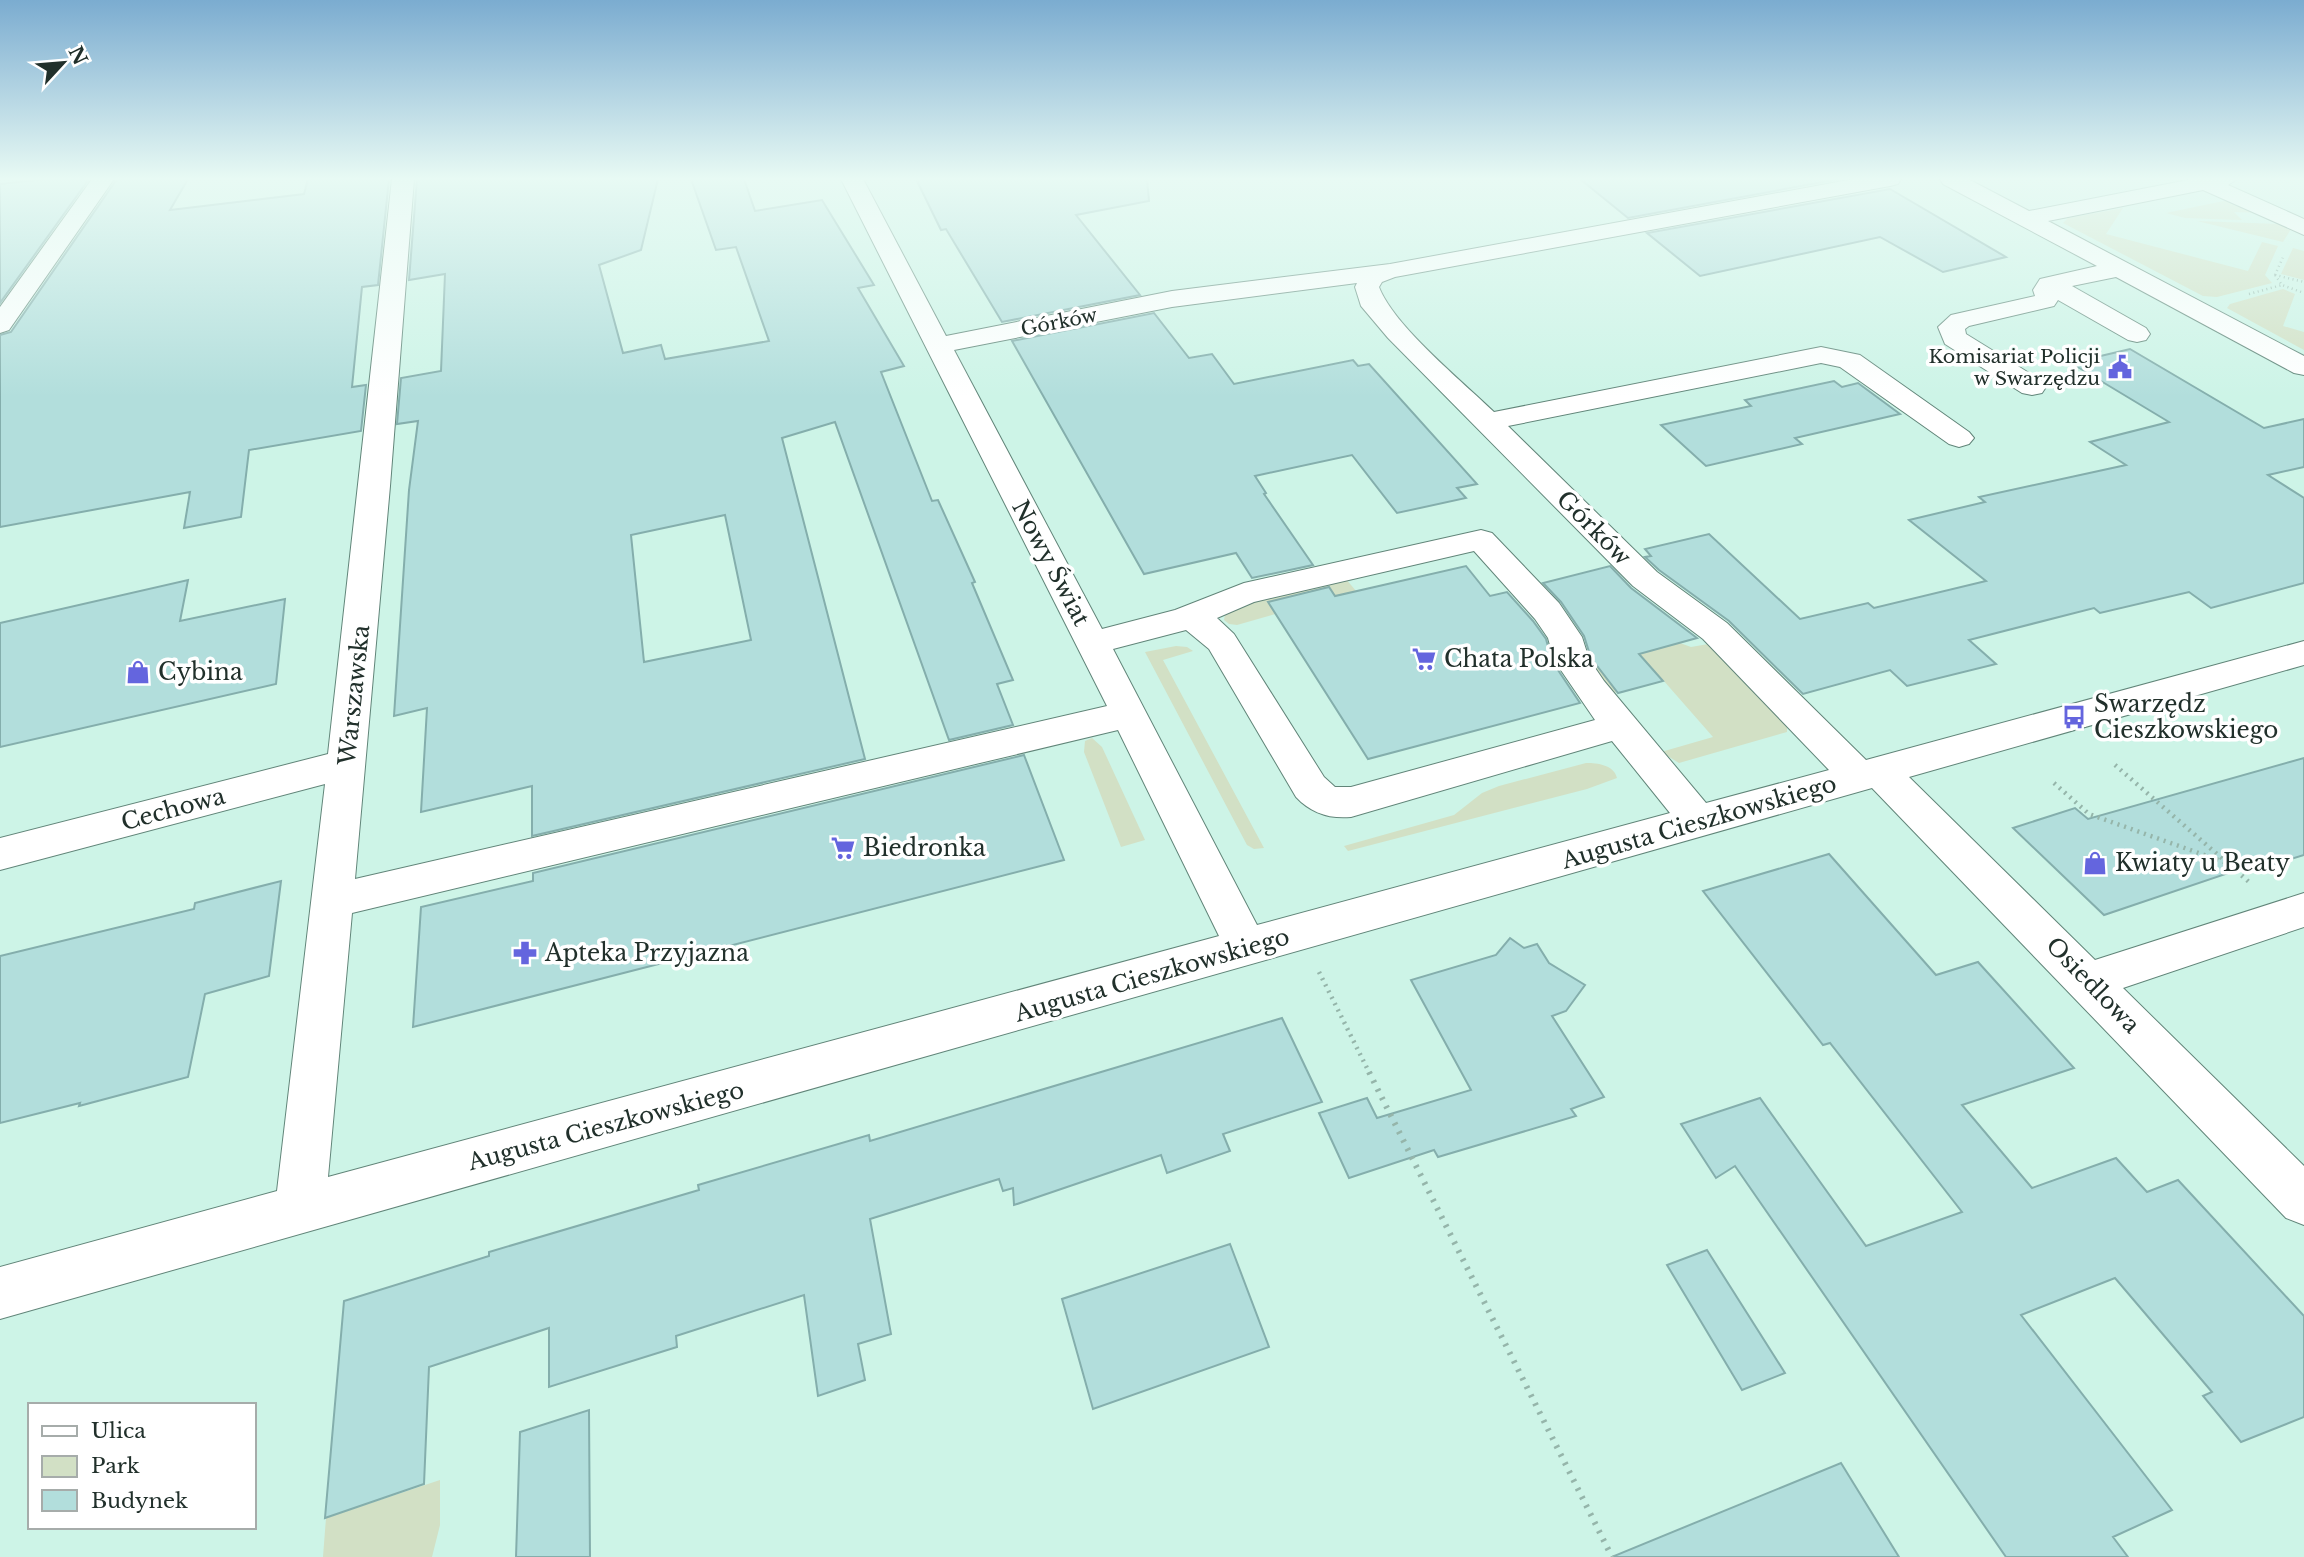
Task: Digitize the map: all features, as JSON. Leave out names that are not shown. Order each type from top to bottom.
[{"type":"street","points":[[0,325],[52,252]]},
{"type":"street","name":"Warszawska","points":[[300,1211],[396,252]]},
{"type":"street","name":"Nowy Świat","points":[[889,252],[1129,714],[1247,949]]},
{"type":"street","name":"Górków","points":[[937,346],[1172,299],[1391,271],[1496,252]]},
{"type":"street","points":[[2086,252],[2304,368]]},
{"type":"street","points":[[2032,387],[1954,338],[1951,327],[1960,320],[2045,301],[2048,296],[2045,290],[2049,284],[2118,269]]},
{"type":"street","name":"Górków","points":[[1391,271],[1373,277],[1368,283],[1368,294],[1374,306],[1645,579],[1715,631],[1869,774]]},
{"type":"street","points":[[2049,284],[2137,334]]},
{"type":"street","points":[[1487,422],[1821,355],[1850,361],[1959,438]]},
{"type":"street","points":[[1092,642],[1186,619],[1244,594],[1481,540],[1557,625],[1565,637],[1581,676],[1699,822]]},
{"type":"street","points":[[1186,619],[1212,630],[1222,642],[1310,787],[1322,799],[1334,802],[1351,802],[1619,726]]},
{"type":"street","name":"Augusta Cieszkowskiego","points":[[0,1293],[1247,949],[2304,653]]},
{"type":"street","points":[[333,901],[1129,714]]},
{"type":"street","name":"Cechowa","points":[[0,854],[346,764]]},
{"type":"street","name":"Osiedlowa","points":[[1869,774],[2089,981],[2304,1201]]},
{"type":"street","points":[[2089,981],[2304,911]]},
{"type":"path","points":[[2304,282],[2275,275],[2282,285],[2304,293]]},
{"type":"path","points":[[2115,765],[2255,887]]},
{"type":"path","points":[[2054,783],[2089,814],[2228,863]]},
{"type":"path","points":[[1317,969],[1612,1557]]},
{"type":"green space","points":[[2118,252],[2174,252],[2248,271],[2257,252],[2275,252],[2265,275],[2272,283],[2217,297],[2203,296]]},
{"type":"green space","points":[[2291,252],[2304,252],[2304,280],[2281,274]]},
{"type":"green space","points":[[2283,289],[2295,294],[2283,326],[2304,332],[2304,350],[2227,308],[2230,304]]},
{"type":"green space","points":[[1346,579],[1356,591],[1237,625],[1224,620],[1225,614],[1245,603]]},
{"type":"green space","points":[[1680,643],[1691,647],[1714,643],[1787,721],[1787,732],[1679,763],[1661,752],[1713,737],[1663,680],[1610,694],[1594,669],[1602,664]]},
{"type":"green space","points":[[1176,646],[1187,647],[1193,651],[1163,660],[1264,848],[1254,849],[1247,845],[1145,652]]},
{"type":"green space","points":[[1092,738],[1102,747],[1145,840],[1121,847],[1084,752],[1085,741]]},
{"type":"green space","points":[[1586,763],[1609,768],[1617,778],[1587,789],[1348,851],[1344,846],[1454,815],[1482,793],[1499,786]]},
{"type":"green space","points":[[440,1480],[440,1525],[432,1557],[323,1557],[326,1518]]},
{"type":"building","points":[[0,252],[37,252],[0,303]]},
{"type":"building","points":[[67,252],[381,252],[378,285],[362,287],[352,387],[366,385],[361,431],[249,450],[241,517],[184,528],[190,492],[0,527],[0,335],[11,332]]},
{"type":"building","points":[[411,252],[636,252],[599,265],[623,353],[661,345],[665,359],[769,341],[738,252],[854,252],[874,285],[858,288],[904,366],[881,372],[932,501],[938,500],[975,582],[972,583],[1013,680],[997,684],[1013,725],[949,740],[835,422],[782,438],[865,759],[532,836],[532,786],[421,812],[427,708],[394,716],[409,490],[418,421],[397,424],[401,378],[441,371],[445,274],[409,280]],"holes":[[[725,515],[751,640],[644,662],[631,535]]]},
{"type":"building","points":[[960,252],[1105,252],[1140,295],[1002,322]]},
{"type":"building","points":[[1670,252],[1812,252],[1700,276]]},
{"type":"building","points":[[1906,252],[1997,252],[2006,257],[1943,272]]},
{"type":"building","points":[[1154,313],[1189,358],[1212,354],[1234,384],[1353,360],[1358,366],[1369,364],[1477,484],[1457,488],[1466,498],[1397,513],[1352,455],[1255,476],[1266,493],[1264,494],[1313,565],[1252,578],[1236,553],[1144,574],[1012,341]]},
{"type":"building","points":[[2130,349],[2264,428],[2304,419],[2304,467],[2268,475],[2304,498],[2304,583],[2211,608],[2189,592],[2100,613],[2094,608],[1969,640],[1996,664],[1907,686],[1890,670],[1803,694],[1729,621],[1645,557],[1651,556],[1645,549],[1709,534],[1800,619],[1868,603],[1874,608],[1986,581],[1909,520],[1985,502],[1979,497],[2126,465],[2090,442],[2169,422],[2071,363]]},
{"type":"building","points":[[1834,381],[1842,387],[1858,383],[1900,414],[1795,438],[1802,444],[1706,466],[1661,425],[1751,406],[1745,400]]},
{"type":"building","name":"Chata Polska","points":[[1466,566],[1490,596],[1507,592],[1533,621],[1546,639],[1552,661],[1580,703],[1368,759],[1268,602],[1329,587],[1335,596]]},
{"type":"building","points":[[1610,566],[1631,588],[1697,638],[1639,654],[1663,681],[1618,693],[1591,658],[1584,636],[1561,602],[1543,583]]},
{"type":"building","name":"Cybina","points":[[188,580],[180,621],[285,599],[276,684],[0,747],[0,623]]},
{"type":"building","points":[[1024,755],[1064,860],[413,1027],[421,907],[533,881],[533,873]]},
{"type":"building","points":[[2304,758],[2304,855],[2248,872],[2243,868],[2104,915],[2013,828],[2075,808],[2088,819]]},
{"type":"building","points":[[1829,854],[1936,975],[1978,962],[2074,1068],[1962,1105],[2032,1188],[2116,1158],[2147,1192],[2178,1180],[2304,1316],[2304,1417],[2241,1442],[2203,1396],[2212,1392],[2115,1278],[2021,1315],[2172,1510],[2113,1537],[2128,1557],[2006,1557],[1735,1166],[1716,1178],[1681,1124],[1760,1098],[1866,1246],[1962,1212],[1830,1043],[1823,1045],[1703,891]]},
{"type":"building","points":[[281,881],[269,976],[205,994],[188,1077],[79,1106],[80,1103],[0,1123],[0,956],[194,909],[195,903]]},
{"type":"building","points":[[1510,938],[1524,948],[1537,944],[1549,963],[1585,985],[1566,1011],[1552,1016],[1604,1097],[1571,1109],[1576,1116],[1438,1157],[1434,1150],[1349,1178],[1319,1113],[1367,1098],[1377,1118],[1471,1090],[1411,980],[1496,955]]},
{"type":"building","points":[[1282,1018],[1322,1102],[1223,1134],[1230,1151],[1167,1173],[1161,1155],[1014,1205],[1013,1188],[1003,1191],[999,1179],[870,1219],[891,1334],[858,1344],[865,1380],[818,1396],[804,1295],[676,1336],[677,1347],[549,1387],[549,1328],[429,1367],[424,1484],[325,1518],[344,1301],[489,1256],[489,1252],[699,1190],[698,1185],[869,1135],[870,1141]]},
{"type":"building","points":[[1230,1244],[1269,1347],[1093,1409],[1062,1299]]},
{"type":"building","points":[[1707,1250],[1785,1373],[1742,1390],[1667,1265]]},
{"type":"building","points":[[589,1410],[590,1557],[516,1557],[520,1432]]},
{"type":"building","points":[[1841,1463],[1899,1557],[1614,1556]]},
{"type":"place","name":"Komisariat Policji w Swarzędzu","points":[[2120,367]]},
{"type":"place","name":"Chata Polska","points":[[1424,659]]},
{"type":"place","name":"Cybina","points":[[138,672]]},
{"type":"place","name":"Swarzędz Cieszkowskiego","points":[[2074,717]]},
{"type":"place","name":"Biedronka","points":[[843,848]]},
{"type":"place","name":"Kwiaty u Beaty","points":[[2095,863]]},
{"type":"place","name":"Apteka Przyjazna","points":[[525,953]]}]
